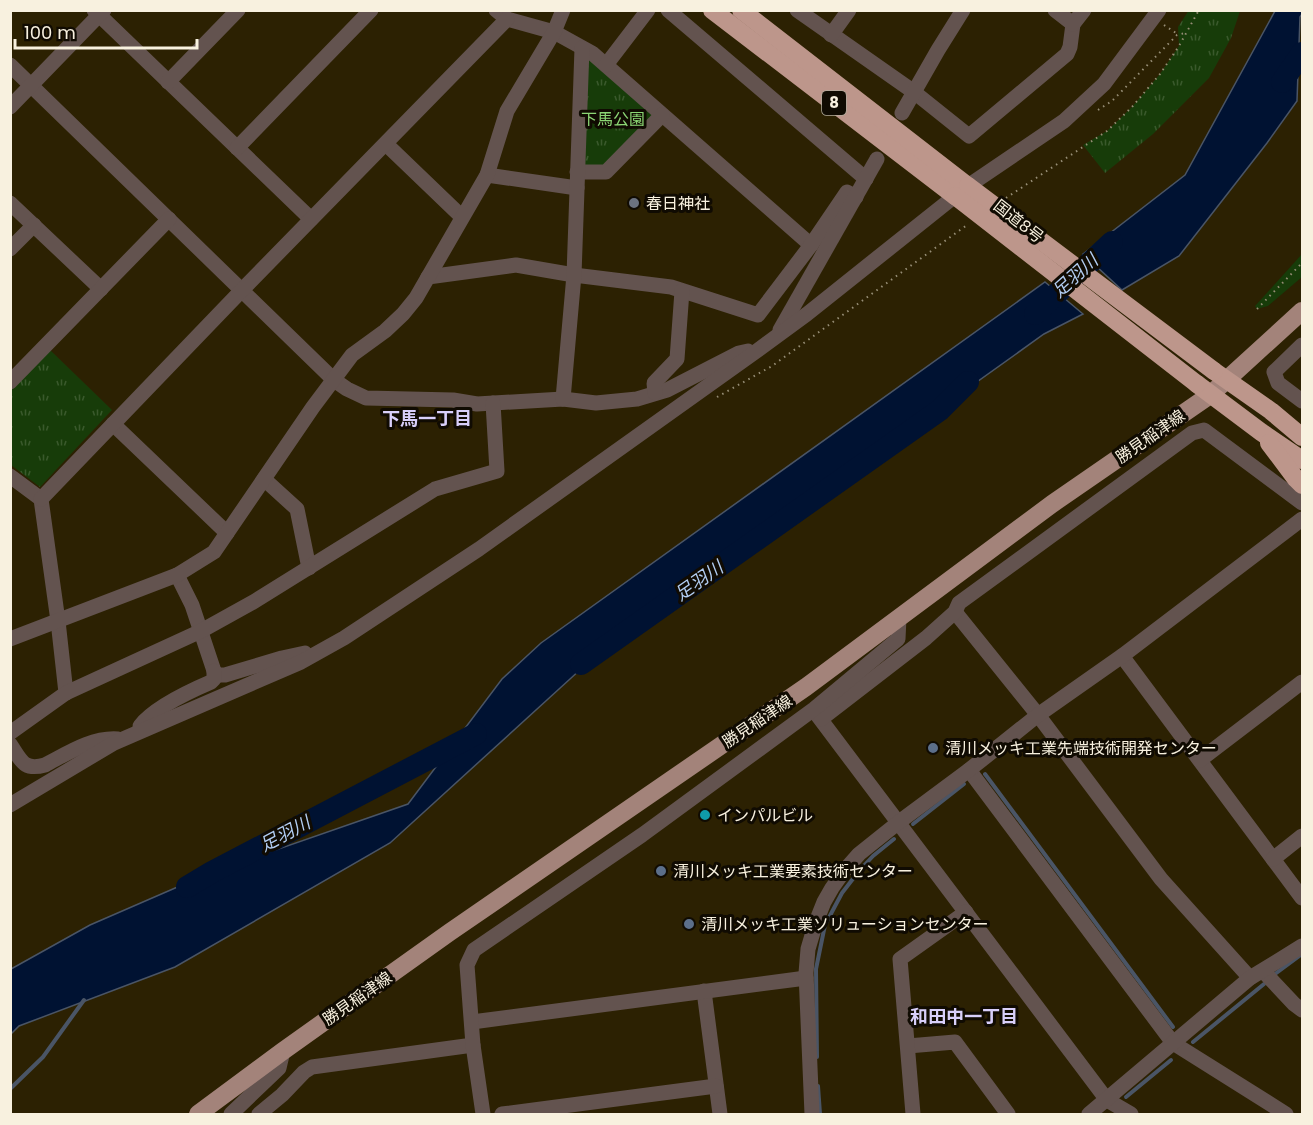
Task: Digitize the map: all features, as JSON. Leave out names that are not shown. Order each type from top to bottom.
[{"type":"highway","name":"国道8号","points":[[712,10],[1271,411],[1302,437]]},
{"type":"highway","name":"国道8号","points":[[741,10],[1204,389],[1302,460]]},
{"type":"highway","points":[[1271,411],[1302,425]]},
{"type":"highway","name":"8","points":[[1261,432],[1299,482]]},
{"type":"main road","name":"勝見稲津線","points":[[198,1114],[460,925],[806,687],[1204,389],[1302,311]]},
{"type":"street","points":[[168,82],[238,10]]},
{"type":"street","points":[[237,148],[371,10]]},
{"type":"street","points":[[10,639],[177,574],[214,552],[313,407],[352,356],[385,331],[416,298],[486,175],[507,111],[554,32],[562,10]]},
{"type":"street","points":[[602,62],[636,10]]},
{"type":"street","points":[[602,62],[648,10]]},
{"type":"street","points":[[668,10],[866,179]]},
{"type":"street","points":[[796,10],[914,92],[969,136],[1067,54],[1073,24],[1084,10]]},
{"type":"street","points":[[831,35],[849,10]]},
{"type":"street","points":[[902,113],[963,10]]},
{"type":"street","points":[[1055,10],[1073,24]]},
{"type":"street","points":[[10,107],[99,12],[168,82],[312,219]]},
{"type":"street","points":[[10,805],[127,736],[301,662],[323,650],[478,549],[758,350],[854,278],[962,191],[1064,121],[1104,84],[1157,14]]},
{"type":"street","points":[[41,499],[386,144],[501,15],[554,32],[602,62],[811,245]]},
{"type":"street","points":[[563,399],[574,275],[582,48]]},
{"type":"street","points":[[10,65],[334,380],[366,398],[453,399],[477,404],[563,399],[596,403],[637,399],[667,390],[739,352],[758,350]]},
{"type":"street","points":[[577,172],[606,172],[662,115]]},
{"type":"street","points":[[386,144],[462,218]]},
{"type":"street","points":[[777,336],[877,159]]},
{"type":"street","points":[[486,175],[576,188]]},
{"type":"street","points":[[428,277],[516,265],[670,287],[758,315],[811,245],[847,192],[856,197]]},
{"type":"street","points":[[10,203],[101,290]]},
{"type":"street","points":[[10,382],[169,219]]},
{"type":"street","points":[[10,249],[34,225]]},
{"type":"street","points":[[655,393],[654,382],[676,360],[682,291]]},
{"type":"street","points":[[1302,345],[1274,372],[1278,383],[1302,401]]},
{"type":"street","points":[[10,733],[66,693],[201,631],[255,601],[435,489],[497,471],[492,403]]},
{"type":"street","points":[[113,424],[227,533]]},
{"type":"street","points":[[483,1114],[473,1045],[467,965],[474,950],[926,638],[955,612],[959,603],[1192,433],[1204,430],[1302,503]]},
{"type":"street","points":[[10,476],[41,499],[66,693]]},
{"type":"street","points":[[264,479],[297,509],[309,568]]},
{"type":"street","points":[[812,1114],[806,978],[808,950],[816,922],[832,888],[858,854],[969,770],[1038,714],[1122,656],[1302,519]]},
{"type":"street","points":[[10,744],[23,764],[29,767],[45,765],[96,740],[127,736],[145,720],[183,695],[214,679],[214,671],[192,605],[177,574]]},
{"type":"street","points":[[955,612],[1038,714],[1161,879],[1257,975],[1302,1010]]},
{"type":"street","points":[[817,714],[898,639],[899,618]]},
{"type":"street","points":[[214,671],[218,675],[225,675],[282,658],[323,650]]},
{"type":"street","points":[[1122,656],[1302,898]]},
{"type":"street","points":[[1200,760],[1302,682]]},
{"type":"street","points":[[817,714],[1107,1100],[1131,1114]]},
{"type":"street","points":[[969,770],[1173,1043],[1286,1114]]},
{"type":"street","points":[[1273,859],[1302,836]]},
{"type":"street","points":[[913,1114],[900,959],[966,912]]},
{"type":"street","points":[[1089,1114],[1257,975],[1302,946]]},
{"type":"street","points":[[472,1022],[806,978]]},
{"type":"street","points":[[704,991],[720,1114]]},
{"type":"street","points":[[908,1046],[955,1042],[1008,1114]]},
{"type":"street","points":[[259,1114],[312,1067],[473,1045]]},
{"type":"street","points":[[231,1114],[279,1068],[283,1051]]},
{"type":"street","points":[[502,1114],[716,1086]]},
{"type":"path","points":[[1006,198],[1107,131],[1132,107],[1160,74],[1198,10]]},
{"type":"path","points":[[1157,14],[1179,35]]},
{"type":"path","points":[[1096,111],[1112,101],[1179,35],[1187,32]]},
{"type":"path","points":[[711,401],[772,366],[969,224]]},
{"type":"path","points":[[1257,309],[1302,264]]},
{"type":"green space","points":[[1189,10],[1240,11],[1231,38],[1209,78],[1153,134],[1105,173],[1083,145],[1107,131],[1132,107],[1160,74],[1179,46],[1178,27]]},
{"type":"green space","name":"下馬公園","points":[[586,56],[657,115],[606,170],[579,169]]},
{"type":"green space","points":[[1302,254],[1302,277],[1268,306],[1257,309],[1255,306]]},
{"type":"green space","points":[[49,349],[112,410],[40,487],[11,465],[10,388]]},
{"type":"water","points":[[1275,11],[1302,11],[1297,101],[1179,256],[1122,290],[1083,254],[1185,175]]},
{"type":"water","points":[[1045,282],[1083,314],[1044,334],[604,648],[390,843],[175,967],[19,1026],[11,1034],[11,969],[90,925],[212,872],[408,804],[502,679],[541,643]]},
{"type":"waterway","name":"足羽川","points":[[1282,82],[1302,53]]},
{"type":"waterway","name":"足羽川","points":[[1035,314],[1112,242]]},
{"type":"waterway","name":"足羽川","points":[[581,664],[940,410],[968,382]]},
{"type":"waterway","name":"足羽川","points":[[187,887],[476,734]]},
{"type":"waterway","points":[[985,774],[1173,1027]]},
{"type":"waterway","points":[[913,824],[964,784]]},
{"type":"waterway","points":[[817,1057],[816,969],[825,925],[842,893],[859,871],[894,839]]},
{"type":"waterway","points":[[1275,974],[1302,954]]},
{"type":"waterway","points":[[1193,1042],[1264,984]]},
{"type":"waterway","points":[[10,1089],[43,1057],[84,1000]]},
{"type":"waterway","points":[[1126,1097],[1171,1060]]},
{"type":"waterway","points":[[818,1086],[820,1114]]},
{"type":"place","name":"春日神社","points":[[634,203]]},
{"type":"place","name":"清川メッキ工業先端技術開発センター","points":[[933,748]]},
{"type":"place","name":"インパルビル","points":[[705,815]]},
{"type":"place","name":"清川メッキ工業要素技術センター","points":[[661,871]]},
{"type":"place","name":"清川メッキ工業ソリューションセンター","points":[[689,924]]},
{"type":"district","name":"下馬一丁目","points":[[427,419]]},
{"type":"district","name":"和田中一丁目","points":[[964,1017]]}]
